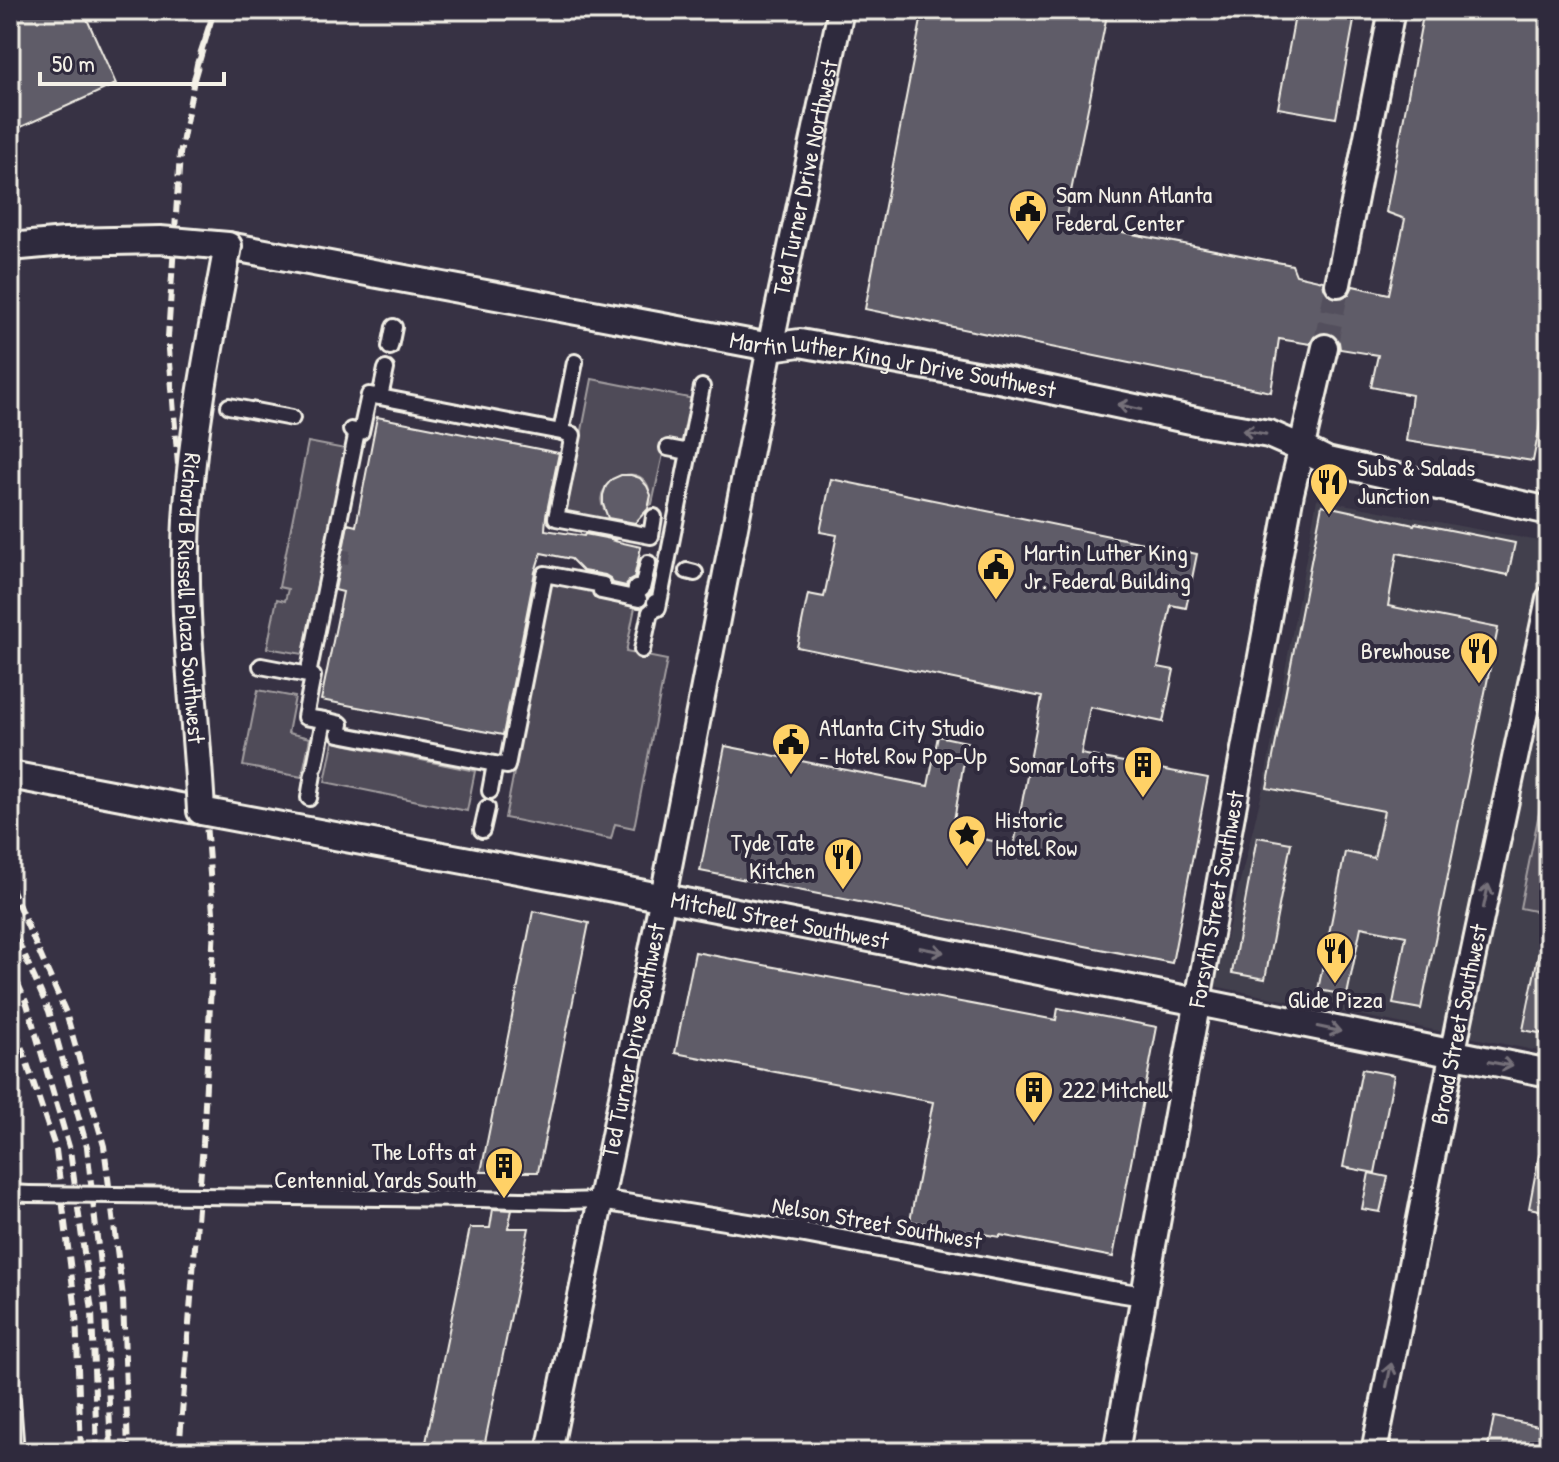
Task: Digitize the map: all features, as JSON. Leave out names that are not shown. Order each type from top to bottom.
[{"type":"main road","name":"Martin Luther King Jr Drive Southwest","points":[[10,247],[65,242],[160,240],[228,246],[770,347],[800,343],[1004,380],[1269,434],[1327,461],[1549,511]]},
{"type":"main road","name":"Richard B Russell Plaza Southwest","points":[[201,811],[186,575],[188,507],[197,416],[228,246]]},
{"type":"main road","name":"Mitchell Street Southwest","points":[[10,775],[663,897],[1549,1073]]},
{"type":"street","name":"Ted Turner Drive Northwest","points":[[770,347],[841,10]]},
{"type":"street","points":[[1338,284],[1392,10]]},
{"type":"street","points":[[390,347],[394,327]]},
{"type":"street","name":"Ted Turner Drive Southwest","points":[[549,1452],[663,897],[770,347]]},
{"type":"street","name":"Forsyth Street Southwest","points":[[1116,1452],[1291,493],[1325,347]]},
{"type":"street","points":[[561,432],[575,362]]},
{"type":"street","points":[[380,397],[386,369]]},
{"type":"street","points":[[261,666],[313,676],[305,717],[341,724],[339,734],[507,766],[545,574],[603,585],[601,591],[636,598],[636,588],[642,589],[663,566],[662,538],[689,452],[702,387]]},
{"type":"street","points":[[308,675],[335,556],[353,430],[361,432],[369,395],[573,435],[556,518],[662,538]]},
{"type":"street","points":[[229,406],[292,418]]},
{"type":"street","points":[[668,448],[689,452]]},
{"type":"street","points":[[642,650],[650,612],[658,608],[663,566],[662,538],[654,517]]},
{"type":"street","name":"Broad Street Southwest","points":[[1374,1452],[1453,1054],[1549,599]]},
{"type":"street","points":[[309,798],[324,720]]},
{"type":"street","points":[[490,791],[495,764]]},
{"type":"street","points":[[482,830],[487,808]]},
{"type":"street","points":[[10,1193],[601,1200]]},
{"type":"street","name":"Nelson Street Southwest","points":[[601,1200],[805,1233],[1144,1296]]},
{"type":"street","points":[[10,1401],[13,1440],[10,1452]]},
{"type":"shaded area","points":[[592,379],[694,399],[684,448],[665,445],[652,504],[648,486],[639,477],[628,475],[606,487],[601,499],[605,511],[618,523],[566,513]]},
{"type":"shaded area","points":[[308,442],[345,449],[303,654],[267,648],[277,599],[285,601],[288,589],[279,587]]},
{"type":"shaded area","points":[[1317,499],[1549,543],[1549,1053],[1214,986],[1264,784]]},
{"type":"shaded area","points":[[552,580],[596,589],[595,595],[636,602],[626,652],[667,660],[634,828],[615,824],[611,839],[505,818]]},
{"type":"shaded area","points":[[258,690],[295,697],[288,733],[310,738],[302,777],[243,766]]},
{"type":"shaded area","points":[[333,742],[475,771],[467,811],[325,782]]},
{"type":"shaded area","points":[[1543,793],[1549,795],[1549,914],[1520,908]]},
{"type":"building","points":[[10,10],[83,10],[116,84],[10,132]]},
{"type":"building","name":"Sam Nunn Atlanta Federal Center","points":[[923,10],[1108,10],[1065,221],[1292,265],[1296,275],[1323,281],[1328,295],[1336,299],[1349,294],[1353,286],[1389,294],[1405,219],[1386,212],[1424,10],[1549,10],[1549,378],[1533,461],[1406,441],[1412,395],[1371,387],[1378,355],[1340,349],[1336,337],[1329,333],[1320,333],[1310,344],[1279,339],[1271,392],[865,309]]},
{"type":"building","points":[[1296,10],[1356,10],[1336,118],[1278,108]]},
{"type":"building","points":[[377,417],[559,453],[545,530],[585,534],[641,547],[634,578],[626,586],[613,583],[605,575],[583,571],[571,559],[541,553],[503,735],[321,700],[343,592],[335,590],[348,524],[356,526]]},
{"type":"building","points":[[621,475],[640,478],[651,495],[648,509],[635,523],[608,518],[603,504],[606,486]]},
{"type":"building","points":[[831,479],[1197,554],[1186,608],[1171,605],[1158,667],[1174,670],[1163,722],[1090,707],[1081,754],[1208,778],[1172,963],[700,871],[725,746],[928,786],[938,736],[967,742],[952,833],[1014,845],[1042,697],[797,647],[808,594],[824,597],[837,535],[820,532]]},
{"type":"building","points":[[1322,505],[1515,543],[1508,575],[1397,553],[1388,606],[1498,628],[1421,1009],[1393,1004],[1406,936],[1361,927],[1347,995],[1318,990],[1345,852],[1374,858],[1384,811],[1267,788]]},
{"type":"building","points":[[1257,837],[1291,843],[1265,979],[1232,973]]},
{"type":"building","points":[[533,911],[589,923],[538,1172],[481,1172]]},
{"type":"building","points":[[1540,946],[1549,947],[1549,1035],[1523,1030]]},
{"type":"building","name":"222 Mitchell","points":[[695,952],[1056,1020],[1058,1008],[1157,1027],[1113,1257],[910,1221],[933,1102],[675,1053]]},
{"type":"building","points":[[1362,1069],[1394,1075],[1375,1173],[1343,1167]]},
{"type":"building","points":[[1539,1155],[1549,1156],[1549,1212],[1529,1208]]},
{"type":"building","points":[[1369,1173],[1388,1177],[1380,1212],[1362,1209]]},
{"type":"building","points":[[493,1209],[512,1210],[508,1228],[529,1228],[483,1452],[424,1452],[470,1228],[490,1228]]},
{"type":"building","points":[[1494,1417],[1549,1428],[1549,1452],[1487,1452]]},
{"type":"tunnel","points":[[1325,347],[1338,284]]},
{"type":"tunnel","points":[[338,556],[349,558]]},
{"type":"railway","points":[[179,1452],[203,1144],[214,925],[168,337],[180,154],[197,64],[212,17],[193,83]]},
{"type":"railway","points":[[10,886],[66,1013],[104,1146],[123,1297],[128,1452]]},
{"type":"railway","points":[[10,923],[49,1011],[87,1147],[105,1310],[111,1452]]},
{"type":"railway","points":[[10,966],[27,1004],[70,1150],[92,1311],[97,1452]]},
{"type":"railway","points":[[10,1013],[56,1150],[76,1312],[81,1452]]},
{"type":"place","name":"Sam Nunn Atlanta Federal Center","points":[[1028,243]]},
{"type":"place","name":"Subs & Salads Junction","points":[[1329,516]]},
{"type":"place","name":"Martin Luther King Jr. Federal Building","points":[[996,601]]},
{"type":"place","name":"Brewhouse","points":[[1479,685]]},
{"type":"place","name":"Atlanta City Studio - Hotel Row Pop-Up","points":[[791,776]]},
{"type":"place","name":"Somar Lofts","points":[[1143,799]]},
{"type":"place","name":"Historic Hotel Row","points":[[967,868]]},
{"type":"place","name":"Tyde Tate Kitchen","points":[[843,891]]},
{"type":"place","name":"Glide Pizza","points":[[1335,985]]},
{"type":"place","name":"222 Mitchell","points":[[1034,1124]]},
{"type":"place","name":"The Lofts at Centennial Yards South","points":[[504,1200]]}]
